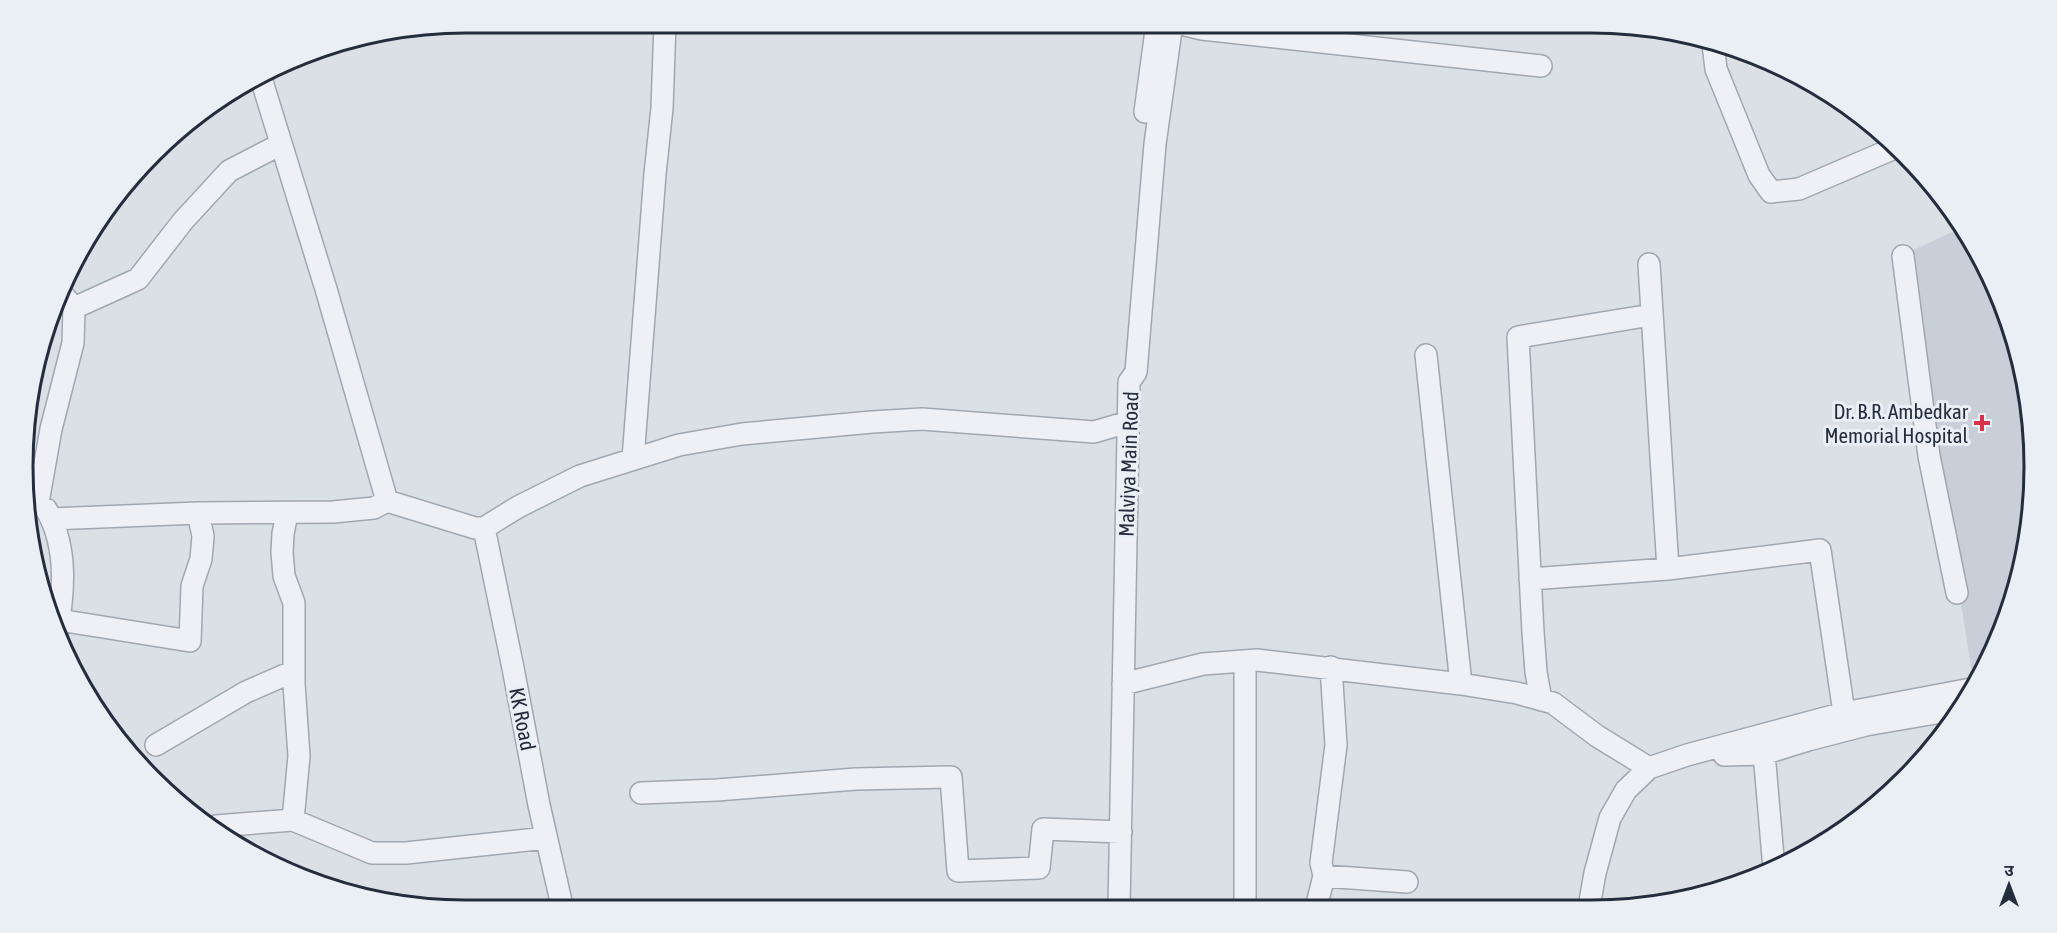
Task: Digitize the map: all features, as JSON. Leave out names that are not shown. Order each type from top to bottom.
[{"type":"street","points":[[633,459],[662,108],[665,33]]},
{"type":"street","points":[[1138,266],[1142,135],[1156,33]]},
{"type":"street","points":[[1138,266],[1170,33]]},
{"type":"street","points":[[1239,33],[1541,66]]},
{"type":"street","points":[[1714,51],[1716,69],[1759,175],[1771,192],[1799,189],[1887,151]]},
{"type":"street","points":[[263,84],[387,501]]},
{"type":"street","points":[[34,487],[73,343],[68,302],[138,279],[183,221],[229,171],[281,144]]},
{"type":"street","points":[[1903,256],[1929,456],[1957,593]]},
{"type":"street","points":[[1649,264],[1668,569]]},
{"type":"street","name":"Malviya Main Road","points":[[1119,900],[1129,382],[1121,373],[1138,266]]},
{"type":"street","points":[[1541,700],[1535,662],[1518,337],[1652,315]]},
{"type":"street","points":[[1426,355],[1461,684]]},
{"type":"street","points":[[51,519],[198,513],[287,513],[374,508],[387,501],[475,528],[484,528],[518,507],[580,476],[679,445],[742,434],[922,419],[1094,432],[1128,422]]},
{"type":"street","points":[[34,490],[51,519],[58,537],[64,571],[60,616]]},
{"type":"street","points":[[64,627],[190,641],[192,586],[201,559],[203,536],[198,513]]},
{"type":"street","points":[[287,513],[282,552],[285,576],[294,603],[294,671],[299,756],[292,820]]},
{"type":"street","name":"KK Road","points":[[484,528],[560,900]]},
{"type":"street","points":[[1530,579],[1668,569],[1820,550],[1844,713]]},
{"type":"street","points":[[1123,684],[1203,664],[1257,660],[1461,684],[1517,693],[1553,703],[1597,736],[1649,768]]},
{"type":"street","points":[[1245,661],[1245,900]]},
{"type":"street","points":[[1318,900],[1324,876],[1321,863],[1336,745],[1331,667]]},
{"type":"street","points":[[156,745],[246,692],[294,671]]},
{"type":"street","points":[[1763,745],[1844,713],[1961,691]]},
{"type":"street","points":[[1590,900],[1594,873],[1610,818],[1626,790],[1649,768],[1687,756],[1808,740],[1866,725],[1947,712]]},
{"type":"street","points":[[1763,745],[1773,859]]},
{"type":"street","points":[[641,793],[717,790],[856,779],[951,777],[958,871],[1039,868],[1043,829],[1121,832]]},
{"type":"street","points":[[224,825],[292,820],[372,853],[406,853],[546,838]]},
{"type":"street","points":[[1324,876],[1407,882]]},
{"type":"shaded area","name":"Dr. B.R. Ambedkar Memorial Hospital","points":[[1954,231],[1991,301],[2001,327],[2016,382],[2024,466],[2016,551],[2001,606],[1974,668],[1971,668],[1907,253]]},
{"type":"place","name":"Dr. B.R. Ambedkar Memorial Hospital","points":[[1982,423]]}]
